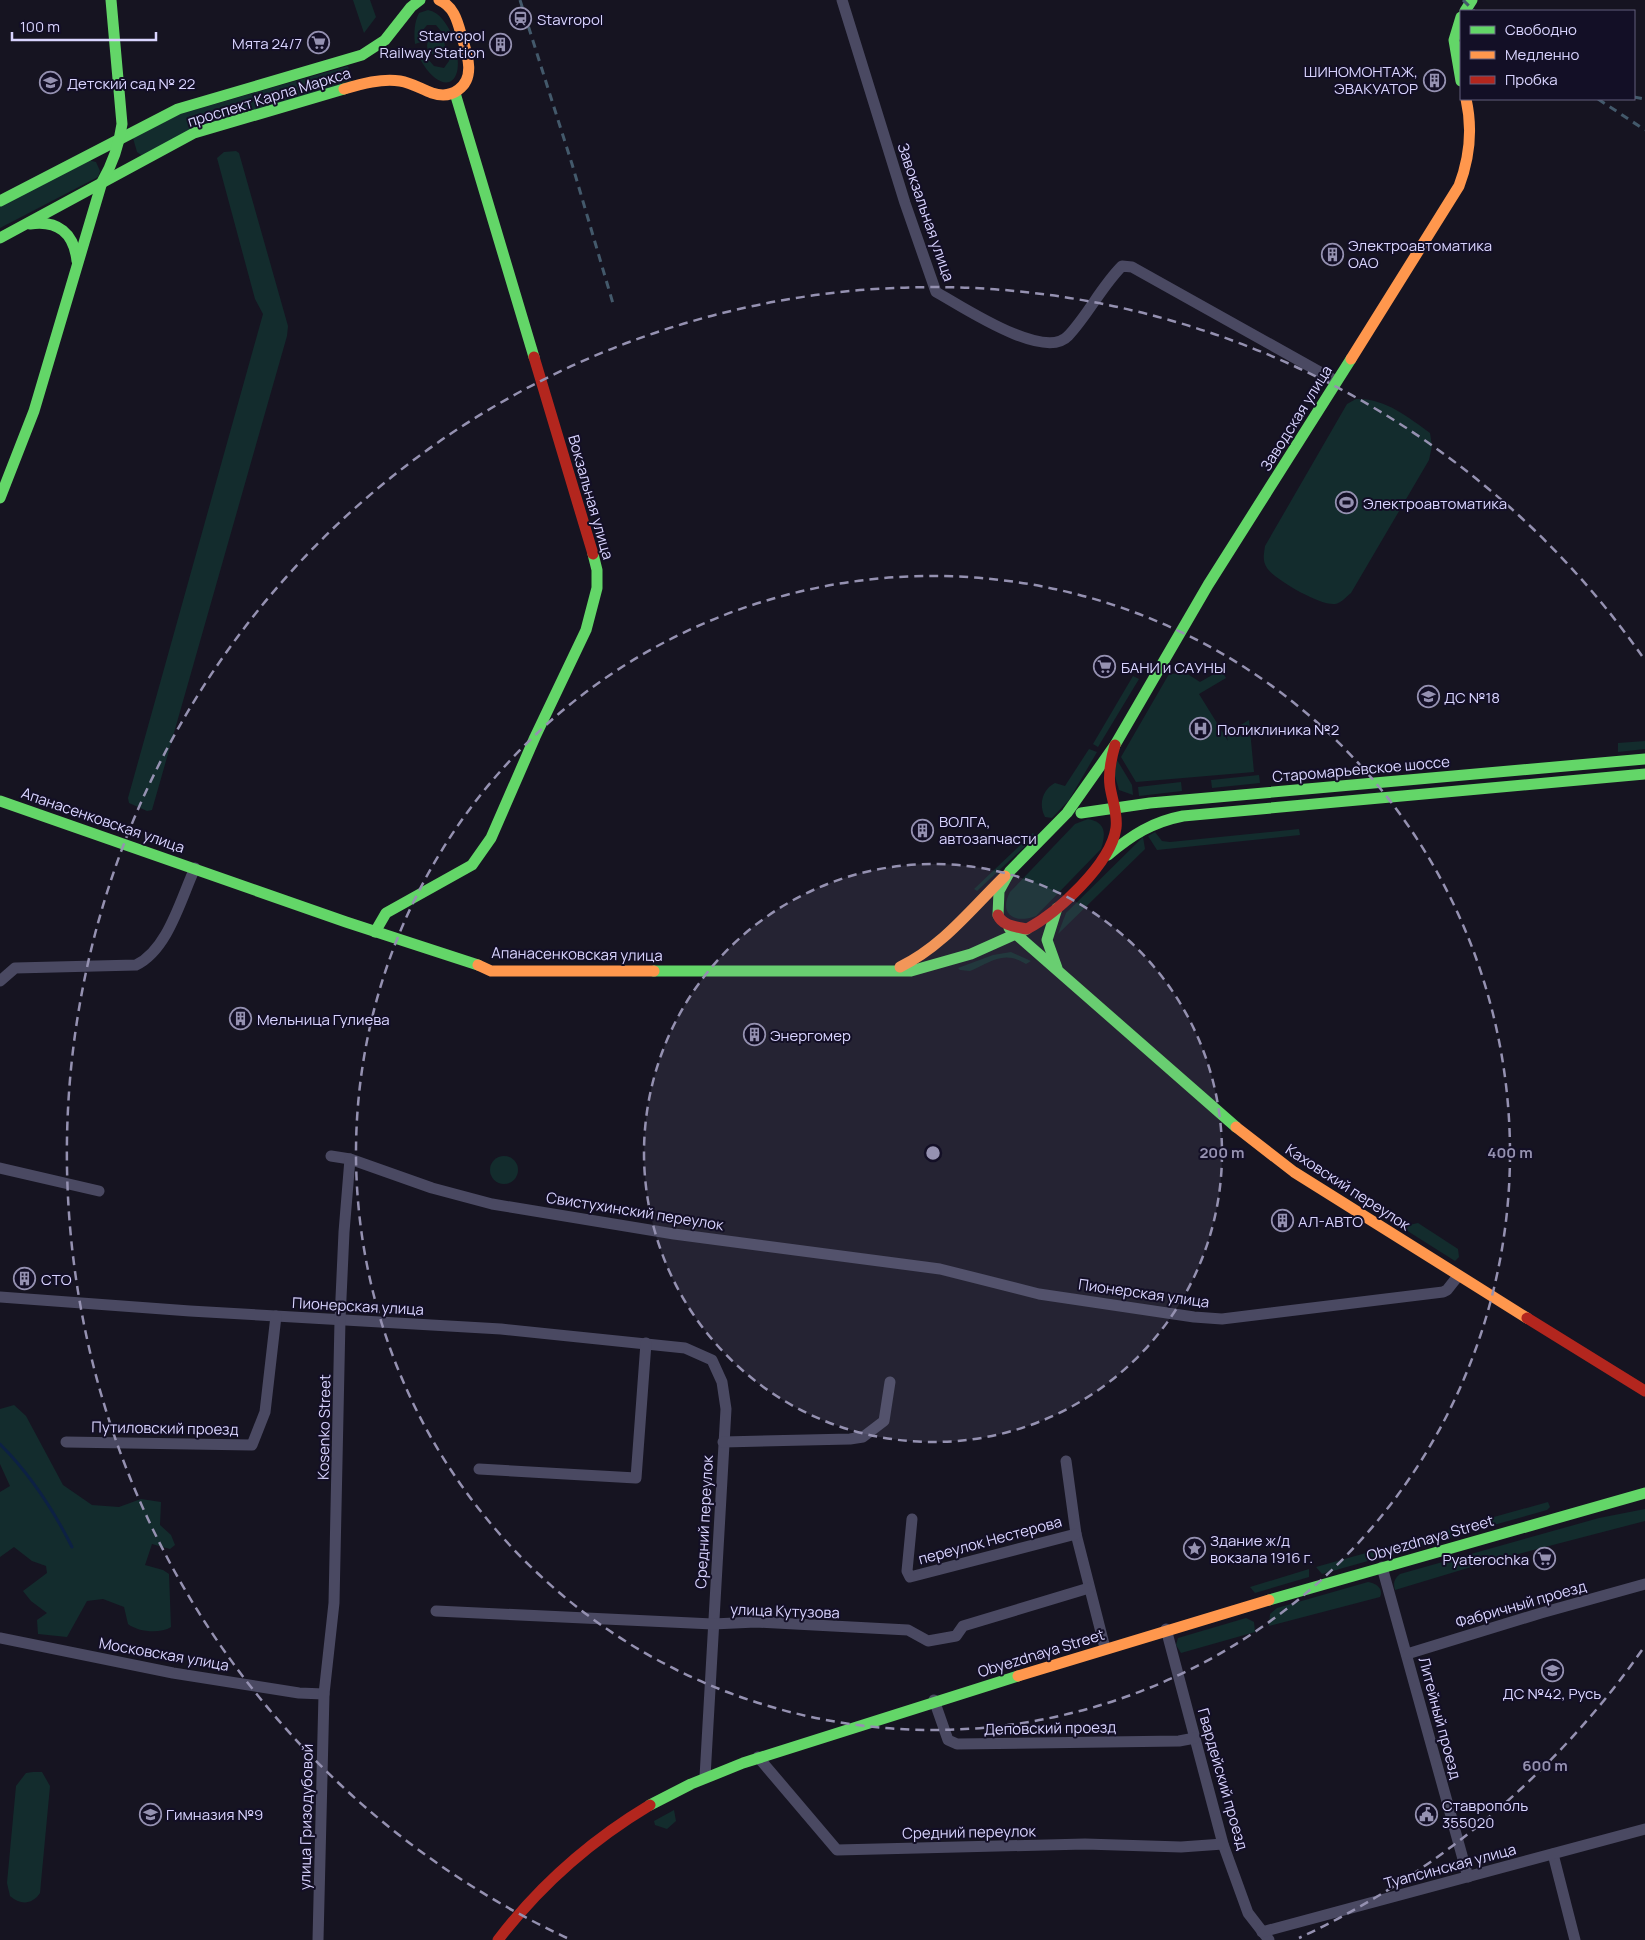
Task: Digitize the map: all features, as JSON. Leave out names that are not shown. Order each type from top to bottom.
[{"type":"main road","points":[[0,498],[34,412],[102,182],[113,163],[120,140],[122,119],[111,0]]},
{"type":"main road","name":"проспект Карла Маркса","points":[[0,201],[197,102],[356,58],[386,40],[407,10],[420,0]]},
{"type":"main road","points":[[439,0],[449,6],[455,14],[468,61],[469,73],[467,82],[455,93]]},
{"type":"main road","points":[[1460,19],[1455,28],[1453,42],[1460,76]]},
{"type":"main road","name":"проспект Карла Маркса","points":[[0,238],[102,182],[208,128],[361,85],[393,80],[421,86],[428,92],[436,95],[455,93]]},
{"type":"main road","name":"Вокзальная улица","points":[[375,932],[386,913],[472,864],[491,838],[535,737],[586,630],[597,588],[597,570],[590,543],[455,93]]},
{"type":"main road","name":"Заводская улица","points":[[1115,745],[1208,585],[1464,178],[1472,134],[1472,119],[1466,100]]},
{"type":"main road","points":[[23,226],[46,222],[56,223],[65,228],[77,249],[76,272]]},
{"type":"main road","points":[[885,970],[911,971],[926,968],[985,949],[1048,918],[1098,864],[1111,843],[1116,828],[1109,780],[1110,764],[1115,745]]},
{"type":"main road","points":[[885,970],[915,960],[937,946],[1067,813],[1115,745]]},
{"type":"main road","name":"Старомарьевское шоссе","points":[[1049,832],[1069,816],[1137,804],[1645,759]]},
{"type":"main road","name":"Старомарьевское шоссе","points":[[1098,864],[1142,827],[1159,820],[1175,817],[1645,774]]},
{"type":"main road","points":[[1109,780],[1119,797],[1137,804]]},
{"type":"main road","name":"Апанасенковская улица","points":[[0,801],[375,932],[471,961],[491,971],[885,970]]},
{"type":"main road","points":[[1080,813],[1091,813],[1104,821],[1108,826],[1111,843]]},
{"type":"main road","points":[[1010,871],[999,891],[996,903],[1000,920],[1060,975]]},
{"type":"main road","points":[[1057,908],[1047,940],[1052,959],[1060,975]]},
{"type":"main road","points":[[1000,920],[1016,928],[1027,929]]},
{"type":"main road","points":[[985,949],[1008,947],[1039,956]]},
{"type":"main road","name":"Каховский переулок","points":[[1060,975],[1232,1124],[1294,1172],[1645,1391]]},
{"type":"main road","name":"Obyezdnaya Street","points":[[498,1940],[540,1890],[588,1846],[641,1810],[705,1777],[758,1757],[934,1700],[1166,1629],[1645,1493]]},
{"type":"street","name":"Завокзальная улица","points":[[842,0],[905,203],[936,292],[1002,329],[1038,343],[1053,343],[1067,339],[1091,303],[1122,266],[1132,267],[1336,381]]},
{"type":"street","name":"Апанасенковская улица","points":[[0,981],[15,968],[136,966],[145,962],[164,937],[196,868]]},
{"type":"street","name":"Свистухинский переулок","points":[[331,1156],[350,1160],[432,1188],[492,1204],[674,1234],[940,1269]]},
{"type":"street","name":"Kosenko Street","points":[[324,1694],[334,1603],[340,1320],[350,1160]]},
{"type":"street","points":[[0,1168],[99,1191]]},
{"type":"street","name":"Пионерская улица","points":[[940,1269],[1039,1294],[1194,1317],[1222,1319],[1443,1292],[1447,1290],[1458,1276]]},
{"type":"street","name":"Пионерская улица","points":[[0,1297],[501,1329],[685,1348],[712,1360]]},
{"type":"street","name":"Путиловский проезд","points":[[66,1442],[252,1444],[265,1412],[276,1316]]},
{"type":"street","points":[[479,1469],[636,1478],[646,1343]]},
{"type":"street","name":"Средний переулок","points":[[705,1777],[726,1409],[722,1382],[712,1360]]},
{"type":"street","points":[[723,1442],[850,1439],[863,1437],[884,1421],[890,1382]]},
{"type":"street","points":[[1066,1461],[1076,1534],[1105,1648]]},
{"type":"street","name":"переулок Нестерова","points":[[912,1519],[907,1571],[910,1577],[1076,1534]]},
{"type":"street","name":"Литейный проезд","points":[[1382,1567],[1468,1877]]},
{"type":"street","name":"Фабричный проезд","points":[[1407,1654],[1541,1613],[1645,1584]]},
{"type":"street","name":"улица Кутузова","points":[[436,1611],[713,1624],[756,1622],[908,1630],[928,1642],[956,1636],[963,1626],[1089,1588]]},
{"type":"street","name":"Гвардейский проезд","points":[[1166,1629],[1223,1844],[1248,1913],[1266,1936]]},
{"type":"street","name":"Московская улица","points":[[0,1638],[173,1673],[305,1694],[324,1694]]},
{"type":"street","name":"улица Гризодубовой","points":[[318,1940],[324,1694]]},
{"type":"street","name":"Деповский проезд","points":[[934,1700],[948,1740],[957,1744],[1179,1741],[1195,1738]]},
{"type":"street","name":"Средний переулок","points":[[758,1757],[837,1850],[1085,1844],[1181,1847],[1223,1844]]},
{"type":"street","name":"Туапсинская улица","points":[[1266,1936],[1468,1877],[1645,1829]]},
{"type":"street","points":[[1553,1854],[1575,1940]]},
{"type":"green space","points":[[353,0],[370,0],[376,17],[364,33]]},
{"type":"green space","points":[[428,10],[439,16],[452,34],[445,36],[436,25],[427,25],[423,30],[421,42],[415,44],[417,17],[419,13]]},
{"type":"green space","points":[[436,37],[442,40],[445,46],[442,52],[436,55],[430,52],[427,46],[430,40]]},
{"type":"green space","points":[[456,49],[457,72],[454,79],[449,82],[443,82],[435,78],[420,59],[426,57],[434,66],[444,68],[449,61],[450,51]]},
{"type":"green space","points":[[348,66],[352,82],[141,155],[137,152],[133,138],[180,114]]},
{"type":"green space","points":[[236,151],[239,153],[288,326],[287,336],[152,810],[147,811],[129,803],[128,798],[263,314],[255,299],[217,158],[224,152]]},
{"type":"green space","points":[[88,160],[96,162],[100,171],[98,177],[0,228],[0,206]]},
{"type":"green space","name":"Электроавтоматика","points":[[1356,399],[1377,402],[1405,415],[1430,433],[1432,446],[1429,460],[1351,593],[1335,604],[1328,604],[1309,597],[1279,579],[1264,563],[1264,551],[1265,546],[1347,404]]},
{"type":"green space","points":[[1221,670],[1226,678],[1199,694],[1228,741],[1226,734],[1249,720],[1254,772],[1136,782],[1121,757],[1169,674],[1186,673],[1200,682]]},
{"type":"green space","points":[[1133,676],[1139,679],[1098,747],[1093,744]]},
{"type":"green space","points":[[1645,741],[1645,749],[1618,752],[1618,743]]},
{"type":"green space","points":[[1089,749],[1097,752],[1069,800],[1052,818],[1045,817],[1042,802],[1047,789],[1055,783],[1065,786]]},
{"type":"green space","points":[[1117,760],[1132,785],[1133,795],[1119,790],[1114,773]]},
{"type":"green space","points":[[1259,775],[1260,783],[1212,788],[1211,780]]},
{"type":"green space","points":[[1181,782],[1182,791],[1139,796],[1138,787]]},
{"type":"green space","points":[[1088,819],[1098,823],[1103,830],[1104,838],[1101,849],[1036,916],[1021,919],[1011,916],[1007,912],[1006,907],[1010,892],[1075,824]]},
{"type":"green space","points":[[1299,829],[1300,835],[1157,850],[1148,836],[1155,832],[1162,841],[1170,842]]},
{"type":"green space","points":[[1033,833],[1036,836],[977,891],[974,889]]},
{"type":"green space","points":[[1143,837],[1145,849],[1058,934],[1066,913]]},
{"type":"green space","points":[[1011,952],[1031,961],[1026,964],[1010,958],[1003,958],[996,959],[970,971],[958,968],[993,955]]},
{"type":"green space","points":[[504,1156],[514,1160],[518,1170],[514,1180],[504,1184],[494,1180],[490,1170],[494,1160]]},
{"type":"green space","points":[[1418,1223],[1458,1249],[1459,1257],[1455,1261],[1406,1230],[1409,1225]]},
{"type":"green space","points":[[14,1405],[26,1416],[63,1485],[92,1505],[119,1507],[141,1499],[161,1502],[160,1525],[171,1535],[175,1545],[170,1549],[152,1544],[145,1565],[163,1570],[169,1574],[171,1627],[155,1631],[132,1627],[128,1624],[124,1607],[103,1599],[87,1601],[67,1637],[38,1634],[37,1620],[47,1613],[31,1601],[23,1591],[47,1573],[46,1566],[32,1561],[14,1547],[0,1557],[0,1492],[10,1486],[0,1464],[0,1409]]},
{"type":"green space","points":[[1548,1502],[1550,1507],[1547,1510],[1483,1528],[1478,1526],[1476,1522]]},
{"type":"green space","points":[[1645,1509],[1645,1521],[1491,1561],[1395,1590],[1395,1581],[1400,1574],[1599,1518]]},
{"type":"green space","points":[[1462,1526],[1463,1534],[1322,1574],[1316,1567]]},
{"type":"green space","points":[[1309,1569],[1309,1577],[1255,1593],[1250,1587]]},
{"type":"green space","points":[[1368,1582],[1380,1589],[1380,1597],[1269,1626],[1270,1614],[1277,1608]]},
{"type":"green space","points":[[1246,1618],[1254,1622],[1255,1632],[1181,1653],[1176,1645],[1178,1638]]},
{"type":"green space","points":[[42,1772],[50,1786],[40,1893],[30,1902],[22,1902],[10,1896],[7,1883],[16,1786],[26,1773]]},
{"type":"green space","points":[[674,1810],[676,1821],[667,1829],[655,1825],[654,1821]]},
{"type":"waterway","points":[[0,1444],[21,1467],[40,1493],[72,1547]]},
{"type":"railway","points":[[520,0],[572,164],[614,307]]},
{"type":"railway","points":[[1463,0],[1473,10]]},
{"type":"railway","points":[[1635,97],[1645,99]]},
{"type":"railway","points":[[1600,100],[1645,130]]},
{"type":"traffic: fast","points":[[0,498],[34,411],[102,182],[119,140],[122,124],[111,0]]},
{"type":"traffic: fast","points":[[0,201],[178,109],[362,55],[385,40],[411,7],[420,0]]},
{"type":"traffic: fast","points":[[1466,10],[1472,0]]},
{"type":"traffic: fast","points":[[1460,20],[1454,40],[1460,75]]},
{"type":"traffic: fast","points":[[0,238],[194,133],[344,89]]},
{"type":"traffic: fast","points":[[455,93],[534,357]]},
{"type":"traffic: fast","points":[[30,224],[49,224],[63,230],[72,243],[77,261]]},
{"type":"traffic: fast","points":[[998,915],[999,891],[1010,871],[1067,813],[1115,745],[1208,585],[1351,359]]},
{"type":"traffic: fast","points":[[375,932],[386,913],[472,865],[491,838],[535,737],[586,630],[597,588],[597,570],[593,554]]},
{"type":"traffic: fast","points":[[1081,813],[1150,803],[1645,759]]},
{"type":"traffic: fast","points":[[1108,855],[1125,841],[1143,830],[1183,816],[1645,774]]},
{"type":"traffic: fast","points":[[0,801],[346,922],[478,965]]},
{"type":"traffic: fast","points":[[1057,908],[1047,940],[1057,968]]},
{"type":"traffic: fast","points":[[1009,928],[1236,1127]]},
{"type":"traffic: fast","points":[[654,971],[911,971],[971,954],[1027,929]]},
{"type":"traffic: fast","points":[[1269,1600],[1645,1493]]},
{"type":"traffic: fast","points":[[650,1805],[691,1784],[743,1763],[1018,1676]]},
{"type":"traffic: slow","points":[[344,89],[372,82],[393,80],[409,83],[432,93],[445,95],[455,92],[464,85],[469,71],[469,64],[458,23],[451,9],[439,0]]},
{"type":"traffic: slow","points":[[1351,359],[1459,186],[1466,165],[1470,133],[1466,100]]},
{"type":"traffic: slow","points":[[900,967],[930,949],[943,938],[1005,876]]},
{"type":"traffic: slow","points":[[478,965],[491,971],[654,971]]},
{"type":"traffic: slow","points":[[1236,1127],[1294,1172],[1527,1318]]},
{"type":"traffic: slow","points":[[1018,1676],[1269,1600]]},
{"type":"traffic: jam","points":[[534,357],[593,554]]},
{"type":"traffic: jam","points":[[998,915],[1006,924],[1027,929],[1053,912],[1094,872],[1112,842],[1116,828],[1109,776],[1115,745]]},
{"type":"traffic: jam","points":[[1527,1318],[1645,1391]]},
{"type":"traffic: jam","points":[[498,1940],[531,1901],[567,1865],[607,1834],[650,1805]]},
{"type":"place","name":"Stavropol","points":[[521,19]]},
{"type":"place","name":"Мята 24/7","points":[[318,43]]},
{"type":"place","name":"Stavropol Railway Station","points":[[501,44]]},
{"type":"place","name":"ШИНОМОНТАЖ, ЭВАКУАТОР","points":[[1434,80]]},
{"type":"place","name":"Детский сад № 22","points":[[51,83]]},
{"type":"place","name":"Электроавтоматика ОАО","points":[[1332,254]]},
{"type":"place","name":"Электроавтоматика","points":[[1347,503]]},
{"type":"place","name":"БАНИ и САУНЫ","points":[[1105,667]]},
{"type":"place","name":"ДС №18","points":[[1428,697]]},
{"type":"place","name":"Поликлиника №2","points":[[1201,729]]},
{"type":"place","name":"ВОЛГА, автозапчасти","points":[[923,830]]},
{"type":"place","name":"Мельница Гулиева","points":[[241,1019]]},
{"type":"place","name":"Энергомер","points":[[754,1035]]},
{"type":"place","name":"АЛ-АВТО","points":[[1282,1221]]},
{"type":"place","name":"СТО","points":[[25,1279]]},
{"type":"place","name":"Здание ж/д вокзала 1916 г.","points":[[1194,1549]]},
{"type":"place","name":"Pyaterochka","points":[[1545,1559]]},
{"type":"place","name":"ДС №42, Русь","points":[[1552,1670]]},
{"type":"place","name":"Гимназия №9","points":[[150,1814]]},
{"type":"place","name":"Ставрополь 355020","points":[[1426,1814]]}]
